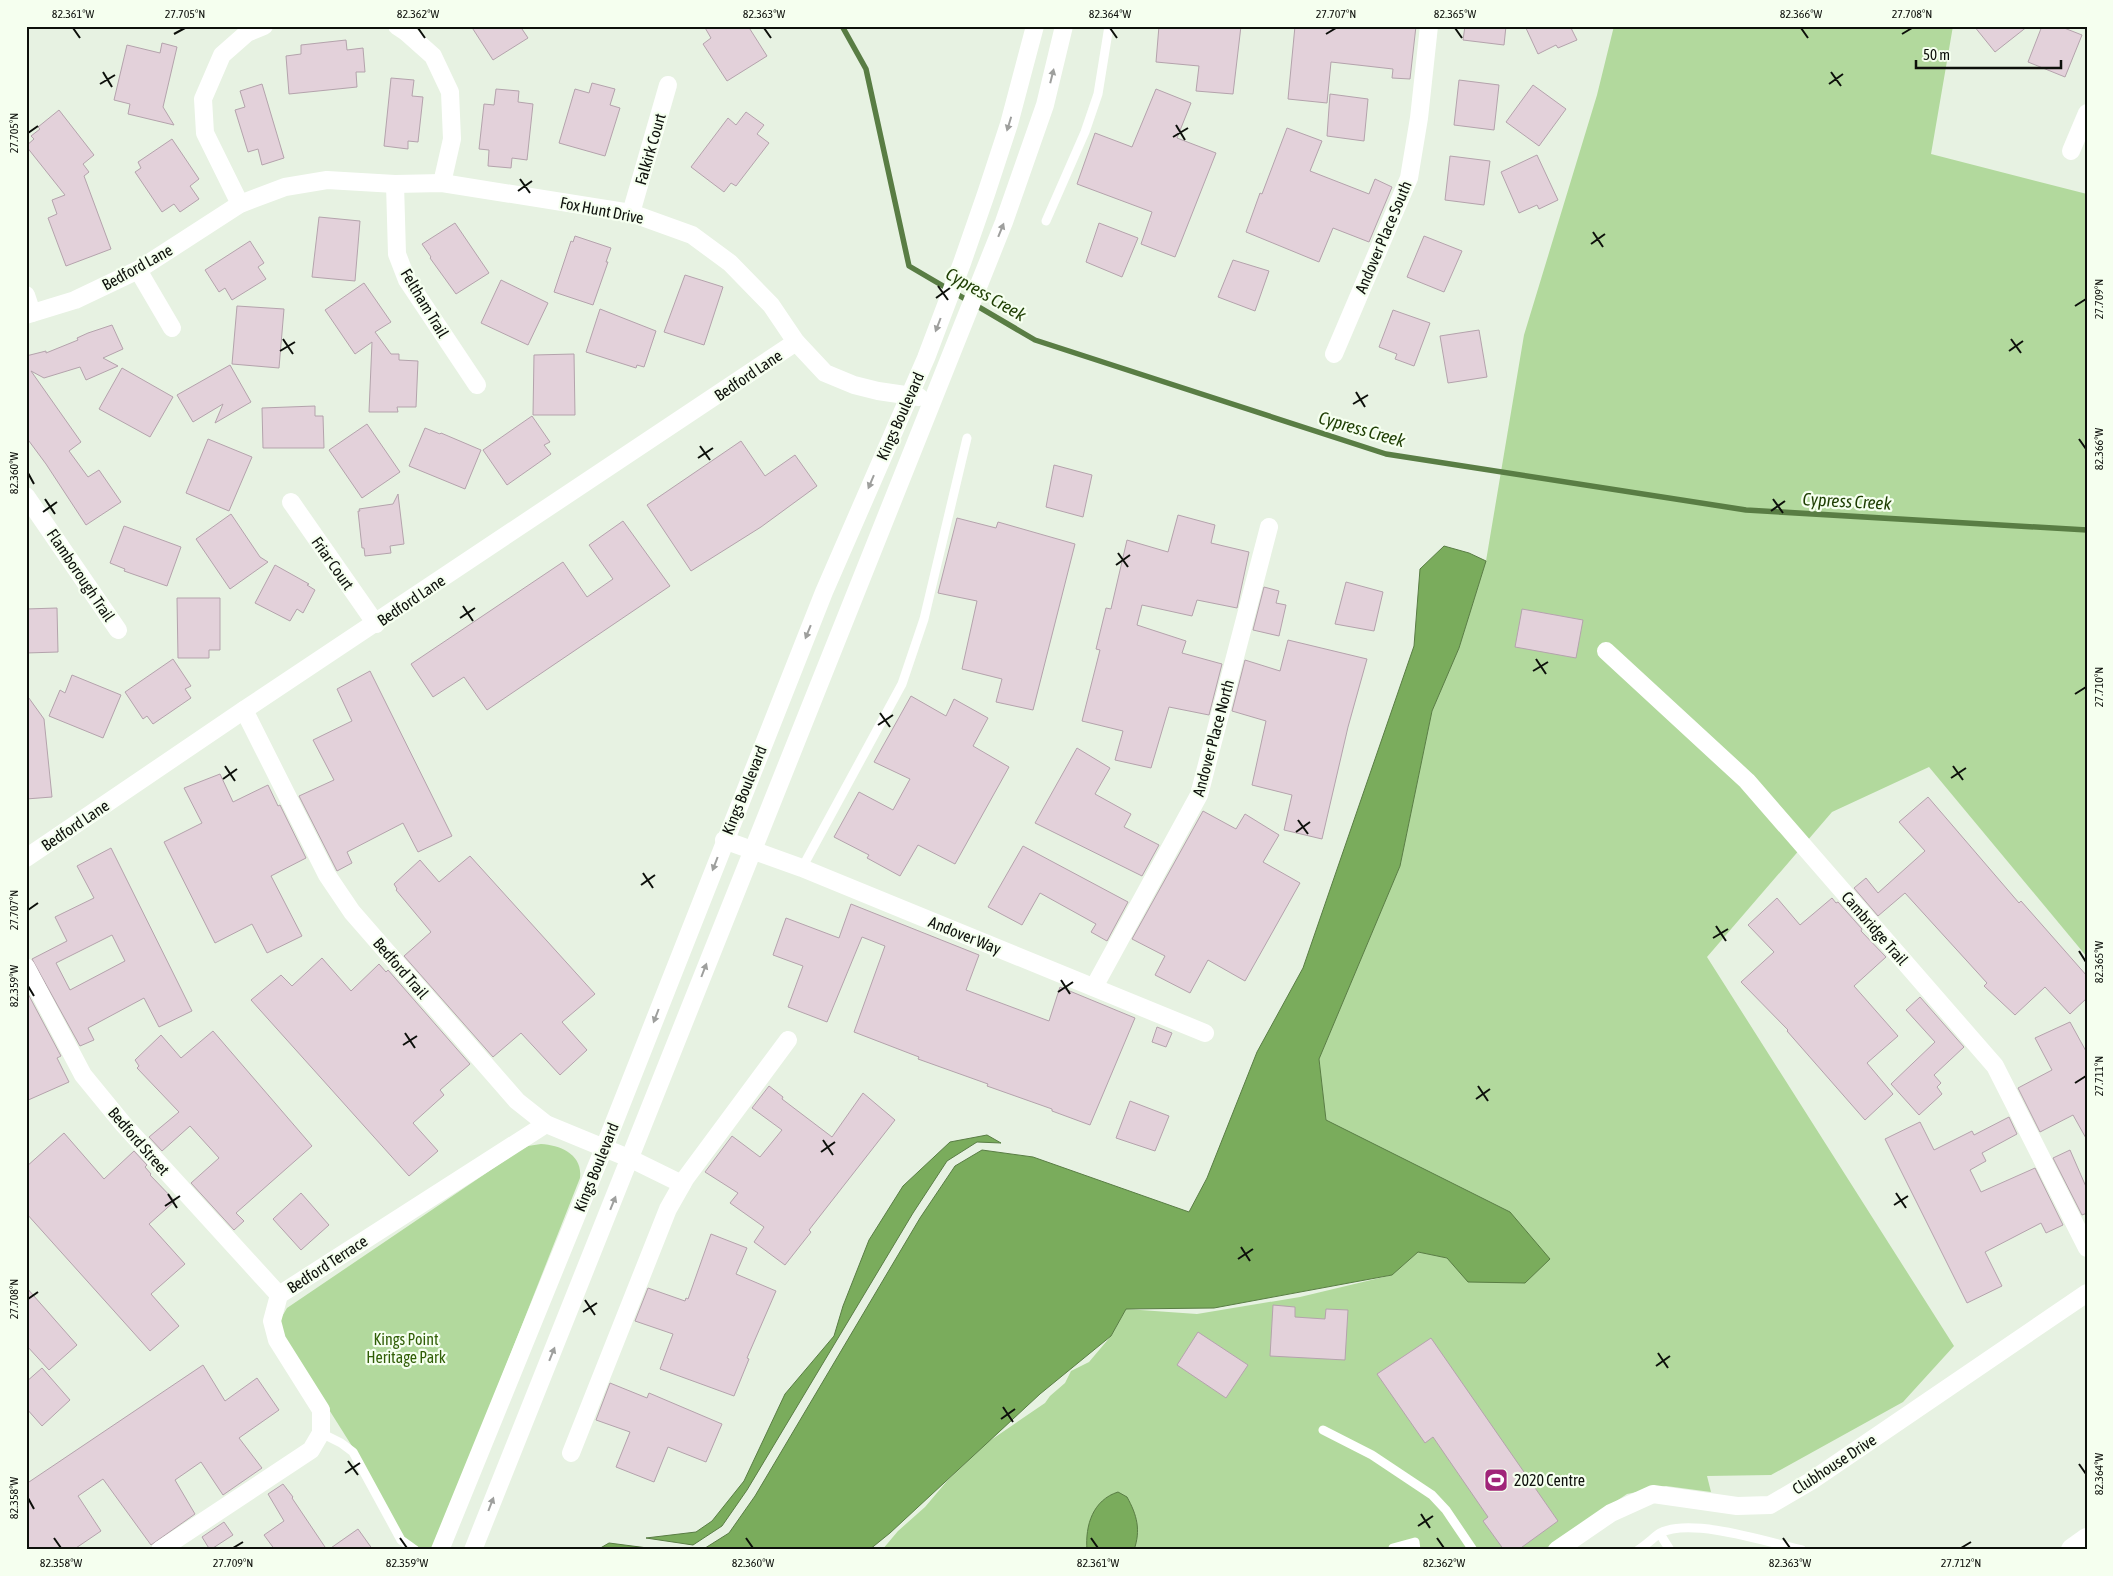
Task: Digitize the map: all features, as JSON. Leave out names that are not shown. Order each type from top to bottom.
[{"type":"main road","points":[[2073,1550],[2087,1540]]},
{"type":"street","points":[[240,204],[205,133],[203,100],[222,55],[247,33],[264,26]]},
{"type":"street","points":[[397,26],[432,56],[450,92],[452,139],[442,183]]},
{"type":"street","name":"Kings Boulevard","points":[[440,1550],[604,1148],[724,840],[824,592],[908,395],[926,358],[962,263],[1009,124],[1036,26]]},
{"type":"street","name":"Kings Boulevard","points":[[473,1550],[631,1159],[752,849],[982,276],[1025,164],[1045,104],[1064,26]]},
{"type":"street","name":"Andover Place South","points":[[1334,354],[1408,178],[1419,118],[1429,26]]},
{"type":"street","name":"Falkirk Court","points":[[631,213],[668,85]]},
{"type":"street","points":[[2071,150],[2087,113]]},
{"type":"street","name":"Fox Hunt Drive","points":[[240,204],[285,187],[326,180],[395,184],[442,183],[631,213],[692,235],[730,263],[771,304],[796,342],[825,373],[854,385],[878,391],[932,399]]},
{"type":"street","name":"Feltham Trail","points":[[395,184],[397,254],[407,280],[477,385]]},
{"type":"street","name":"Bedford Lane","points":[[29,314],[75,300],[138,270],[240,204]]},
{"type":"street","points":[[138,270],[172,328]]},
{"type":"street","points":[[26,295],[29,314]]},
{"type":"street","name":"Bedford Lane","points":[[26,858],[244,710],[376,624],[796,342]]},
{"type":"street","name":"Flamborough Trail","points":[[26,496],[118,630]]},
{"type":"street","name":"Friar Court","points":[[291,502],[376,624]]},
{"type":"street","name":"Andover Place North","points":[[1094,987],[1200,795],[1269,528]]},
{"type":"street","name":"Cambridge Trail","points":[[1606,651],[1747,782],[1995,1066],[2087,1248]]},
{"type":"street","name":"Bedford Trail","points":[[244,710],[327,875],[352,912],[517,1102],[546,1124],[631,1159],[682,1184]]},
{"type":"street","name":"Andover Way","points":[[724,840],[802,868],[1205,1033]]},
{"type":"street","name":"Bedford Street","points":[[26,967],[83,1075],[124,1125],[279,1295]]},
{"type":"street","points":[[571,1453],[668,1209],[682,1184],[788,1040]]},
{"type":"street","name":"Bedford Terrace","points":[[321,1433],[321,1410],[277,1340],[272,1321],[279,1295],[546,1124]]},
{"type":"street","name":"Clubhouse Drive","points":[[1557,1550],[1611,1513],[1653,1494],[1737,1506],[1770,1505],[1811,1481],[2087,1293]]},
{"type":"street","points":[[160,1550],[311,1450],[321,1433]]},
{"type":"lane","points":[[1046,222],[1086,132],[1098,94],[1109,26]]},
{"type":"lane","points":[[802,868],[902,684],[924,619],[967,438]]},
{"type":"lane","points":[[1323,1430],[1372,1455],[1432,1495],[1446,1510],[1473,1550]]},
{"type":"lane","points":[[321,1433],[341,1443],[352,1452],[401,1540],[415,1550]]},
{"type":"lane","points":[[1638,1550],[1660,1534],[1683,1528],[1715,1530],[1802,1550]]},
{"type":"lane","points":[[1660,1534],[1670,1550]]},
{"type":"lane","points":[[1393,1550],[1393,1548],[1415,1542],[1416,1550]]},
{"type":"green space","points":[[1614,26],[1953,26],[1931,154],[2087,194],[2087,957],[1929,767],[1832,812],[1707,957],[1954,1346],[1903,1402],[1771,1475],[1707,1476],[1711,1492],[1666,1486],[1627,1494],[1543,1550],[882,1550],[898,1531],[925,1507],[947,1481],[988,1442],[1045,1403],[1065,1383],[1071,1371],[1089,1362],[1111,1336],[1126,1309],[1197,1314],[1300,1297],[1392,1275],[1418,1252],[1447,1258],[1510,1212],[1326,1121],[1319,1059],[1400,866],[1432,711],[1459,648],[1486,561],[1524,335],[1597,95]]},
{"type":"green space","name":"Kings Point Heritage Park","points":[[541,1144],[556,1146],[574,1157],[580,1170],[580,1178],[433,1550],[422,1549],[405,1540],[367,1470],[282,1335],[280,1320],[287,1308],[519,1151],[528,1146]]},
{"type":"shaded area","points":[[1444,546],[1469,553],[1486,561],[1459,648],[1432,711],[1400,866],[1319,1059],[1326,1120],[1510,1212],[1550,1259],[1525,1283],[1468,1282],[1447,1258],[1418,1252],[1392,1275],[1214,1308],[1126,1309],[1111,1336],[1040,1394],[890,1533],[869,1550],[702,1550],[729,1533],[755,1496],[920,1218],[955,1166],[982,1150],[1033,1157],[1189,1212],[1207,1178],[1257,1052],[1303,968],[1414,646],[1420,569]]},
{"type":"shaded area","points":[[987,1135],[1001,1143],[977,1142],[947,1161],[913,1213],[747,1490],[722,1526],[693,1545],[646,1538],[696,1532],[712,1521],[744,1481],[785,1394],[834,1336],[843,1306],[869,1240],[903,1186],[950,1142]]},
{"type":"shaded area","points":[[1118,1492],[1127,1497],[1137,1523],[1134,1550],[1087,1550],[1087,1532],[1092,1515],[1102,1501]]},
{"type":"shaded area","points":[[609,1543],[663,1550],[597,1550]]},
{"type":"building","points":[[471,26],[520,26],[528,38],[493,60]]},
{"type":"building","points":[[704,26],[748,26],[767,56],[727,81],[703,44],[711,38]]},
{"type":"building","points":[[1159,26],[1241,26],[1233,94],[1196,91],[1199,66],[1156,62]]},
{"type":"building","points":[[1295,26],[1416,26],[1410,79],[1392,78],[1393,69],[1331,62],[1327,103],[1288,99]]},
{"type":"building","points":[[1465,26],[1506,26],[1504,45],[1463,40]]},
{"type":"building","points":[[1525,26],[1570,26],[1577,40],[1558,48],[1556,45],[1538,54]]},
{"type":"building","points":[[1974,26],[2028,26],[1995,52]]},
{"type":"building","points":[[2042,26],[2059,26],[2082,35],[2065,77],[2028,62]]},
{"type":"building","points":[[346,40],[347,50],[363,48],[365,72],[356,72],[357,87],[289,94],[286,56],[301,54],[301,45]]},
{"type":"building","points":[[162,43],[177,47],[163,107],[174,125],[128,114],[130,104],[114,100],[127,45],[160,53]]},
{"type":"building","points":[[391,78],[414,80],[412,96],[423,97],[418,142],[408,141],[408,149],[384,146]]},
{"type":"building","points":[[1459,80],[1499,85],[1494,130],[1454,125]]},
{"type":"building","points":[[592,83],[615,89],[610,105],[620,108],[605,156],[559,143],[575,89],[589,93]]},
{"type":"building","points":[[262,84],[284,158],[262,165],[258,149],[248,152],[235,110],[245,107],[240,91]]},
{"type":"building","points":[[1533,85],[1566,109],[1539,146],[1506,122]]},
{"type":"building","points":[[496,89],[519,91],[518,102],[533,104],[527,160],[512,158],[511,168],[488,166],[489,150],[479,149],[484,104],[494,105]]},
{"type":"building","points":[[1156,89],[1191,103],[1177,138],[1216,153],[1175,257],[1141,244],[1152,212],[1077,184],[1095,133],[1132,147]]},
{"type":"building","points":[[1330,94],[1368,99],[1364,141],[1327,136]]},
{"type":"building","points":[[59,110],[94,155],[83,164],[89,172],[84,176],[111,249],[66,266],[48,218],[57,214],[52,200],[65,195],[26,146],[34,139],[31,136],[40,129],[38,127]]},
{"type":"building","points":[[746,112],[764,125],[757,134],[769,143],[736,186],[731,183],[724,192],[691,167],[728,118],[736,125]]},
{"type":"building","points":[[1287,128],[1322,141],[1310,171],[1369,194],[1375,179],[1392,187],[1369,242],[1333,228],[1319,262],[1246,232]]},
{"type":"building","points":[[172,139],[199,179],[190,186],[199,199],[180,212],[174,204],[162,212],[135,172],[141,168],[138,162]]},
{"type":"building","points":[[1537,155],[1558,200],[1539,209],[1537,205],[1519,213],[1501,172]]},
{"type":"building","points":[[1450,156],[1490,161],[1484,205],[1445,200]]},
{"type":"building","points":[[319,217],[360,221],[355,281],[312,277]]},
{"type":"building","points":[[455,223],[489,273],[456,294],[422,244]]},
{"type":"building","points":[[1099,223],[1138,238],[1122,277],[1086,262]]},
{"type":"building","points":[[575,236],[611,248],[593,305],[554,292],[571,241],[573,242]]},
{"type":"building","points":[[1424,236],[1462,251],[1444,292],[1407,277]]},
{"type":"building","points":[[250,241],[264,263],[258,267],[266,279],[232,300],[225,288],[219,292],[205,270]]},
{"type":"building","points":[[1233,260],[1269,271],[1255,311],[1218,297]]},
{"type":"building","points":[[685,275],[723,287],[704,345],[664,332]]},
{"type":"building","points":[[501,280],[548,303],[528,345],[481,323]]},
{"type":"building","points":[[364,283],[391,322],[375,332],[391,354],[399,354],[399,360],[418,361],[416,407],[397,407],[398,412],[369,412],[372,342],[355,354],[325,310]]},
{"type":"building","points":[[237,306],[284,309],[279,368],[232,364]]},
{"type":"building","points":[[600,309],[656,331],[644,367],[637,365],[636,368],[586,352]]},
{"type":"building","points":[[1393,310],[1430,323],[1414,366],[1395,359],[1397,354],[1379,347]]},
{"type":"building","points":[[112,325],[123,349],[103,358],[118,366],[86,380],[80,367],[44,378],[31,371],[81,442],[69,451],[88,477],[99,470],[121,502],[86,525],[26,437],[26,356],[46,351],[46,353],[78,340],[77,338],[88,333]]},
{"type":"building","points":[[1479,330],[1487,377],[1448,383],[1440,336]]},
{"type":"building","points":[[574,354],[575,415],[533,415],[534,355]]},
{"type":"building","points":[[230,365],[251,402],[215,423],[223,404],[193,422],[177,395]]},
{"type":"building","points":[[122,368],[173,397],[150,437],[99,409]]},
{"type":"building","points":[[315,406],[315,416],[323,416],[324,448],[263,448],[262,408]]},
{"type":"building","points":[[532,416],[550,442],[544,445],[551,454],[507,485],[483,450]]},
{"type":"building","points":[[367,424],[400,472],[362,498],[329,450]]},
{"type":"building","points":[[425,428],[481,450],[465,489],[409,466]]},
{"type":"building","points":[[208,439],[252,457],[229,511],[186,493]]},
{"type":"building","points":[[741,441],[765,476],[795,455],[817,486],[761,527],[691,571],[647,505]]},
{"type":"building","points":[[1054,465],[1092,475],[1083,517],[1046,507]]},
{"type":"building","points":[[398,494],[404,544],[390,546],[391,553],[365,556],[364,548],[362,548],[359,509],[393,504]]},
{"type":"building","points":[[231,514],[260,557],[268,562],[230,589],[196,539]]},
{"type":"building","points":[[1178,515],[1215,525],[1211,543],[1249,552],[1237,608],[1197,600],[1192,616],[1142,605],[1137,625],[1186,641],[1182,653],[1222,664],[1209,715],[1169,707],[1151,768],[1115,760],[1123,731],[1082,721],[1100,650],[1096,649],[1106,608],[1111,609],[1127,540],[1168,552]]},
{"type":"building","points":[[957,518],[996,528],[998,522],[1075,544],[1033,710],[996,702],[1002,679],[962,669],[977,601],[938,593]]},
{"type":"building","points":[[623,521],[670,586],[487,710],[464,677],[433,697],[411,664],[563,562],[587,597],[613,579],[589,545]]},
{"type":"building","points":[[124,526],[181,547],[167,586],[124,571],[125,569],[110,563]]},
{"type":"building","points":[[275,565],[309,584],[307,585],[315,590],[303,613],[297,609],[290,621],[255,603]]},
{"type":"building","points":[[1346,582],[1383,592],[1374,631],[1335,624]]},
{"type":"building","points":[[1264,587],[1279,591],[1276,603],[1286,605],[1279,636],[1253,630]]},
{"type":"building","points":[[177,598],[220,598],[220,650],[209,650],[209,658],[178,658]]},
{"type":"building","points":[[57,608],[58,652],[26,653],[26,609]]},
{"type":"building","points":[[1522,609],[1583,620],[1576,658],[1515,647]]},
{"type":"building","points":[[1288,640],[1367,659],[1348,727],[1322,839],[1284,830],[1292,795],[1252,785],[1266,721],[1232,711],[1245,660],[1280,671]]},
{"type":"building","points":[[173,659],[191,686],[185,689],[191,698],[153,724],[147,716],[143,719],[125,692]]},
{"type":"building","points":[[370,671],[452,836],[418,852],[403,823],[347,852],[352,863],[337,871],[299,796],[334,780],[313,740],[352,721],[337,689]]},
{"type":"building","points":[[72,675],[121,695],[103,738],[49,716],[60,690],[65,693]]},
{"type":"building","points":[[26,694],[44,719],[52,797],[26,799]]},
{"type":"building","points":[[911,696],[946,716],[954,699],[988,718],[973,746],[1009,767],[955,864],[918,845],[900,876],[867,858],[869,855],[834,837],[859,792],[893,810],[910,779],[874,762]]},
{"type":"building","points":[[1077,748],[1110,768],[1095,794],[1131,814],[1124,827],[1159,845],[1142,876],[1035,823]]},
{"type":"building","points":[[220,774],[233,802],[268,785],[306,858],[271,876],[302,936],[267,953],[252,924],[215,943],[164,842],[202,823],[184,788]]},
{"type":"building","points":[[1928,797],[2019,903],[2021,901],[2087,976],[2087,998],[2070,1014],[2045,987],[2015,1015],[1984,986],[1987,983],[1905,893],[1878,916],[1854,888],[1866,878],[1878,893],[1925,851],[1899,822]]},
{"type":"building","points":[[1203,811],[1236,829],[1245,814],[1279,835],[1263,862],[1300,883],[1245,981],[1208,960],[1190,993],[1155,975],[1165,956],[1132,939]]},
{"type":"building","points":[[1023,846],[1128,902],[1107,941],[1091,932],[1096,924],[1040,893],[1022,925],[988,907]]},
{"type":"building","points":[[111,848],[192,1011],[159,1027],[144,998],[88,1028],[94,1040],[80,1046],[32,959],[67,941],[55,917],[94,898],[77,866]],"holes":[[[112,935],[125,961],[70,990],[56,963]]]},
{"type":"building","points":[[470,856],[595,994],[562,1022],[587,1050],[560,1075],[521,1033],[493,1057],[404,956],[431,932],[396,890],[394,884],[420,860],[439,882]]},
{"type":"building","points":[[1777,898],[1800,925],[1832,898],[1836,903],[1838,902],[1862,929],[1861,931],[1886,957],[1854,986],[1898,1036],[1867,1063],[1893,1094],[1865,1120],[1788,1030],[1741,982],[1774,952],[1748,925]]},
{"type":"building","points":[[851,904],[979,955],[966,990],[1049,1021],[1060,987],[1135,1018],[1090,1125],[1052,1111],[1052,1109],[987,1086],[988,1084],[918,1059],[919,1057],[854,1032],[885,946],[862,937],[827,1022],[788,1007],[803,966],[773,955],[786,918],[839,938]]},
{"type":"building","points":[[322,958],[351,991],[379,964],[386,972],[388,970],[470,1064],[440,1090],[444,1095],[413,1123],[438,1151],[409,1176],[251,1000],[281,975],[292,986]]},
{"type":"building","points":[[26,990],[61,1056],[57,1058],[69,1082],[26,1101]]},
{"type":"building","points":[[1920,997],[1964,1047],[1934,1075],[1941,1083],[1937,1087],[1942,1094],[1919,1115],[1891,1084],[1935,1042],[1906,1010]]},
{"type":"building","points":[[2070,1022],[2087,1053],[2087,1140],[2073,1115],[2040,1132],[2018,1088],[2052,1070],[2035,1038]]},
{"type":"building","points":[[1157,1027],[1172,1033],[1166,1047],[1152,1042]]},
{"type":"building","points":[[213,1031],[312,1146],[236,1213],[244,1221],[234,1230],[191,1183],[219,1158],[190,1126],[162,1151],[149,1137],[179,1112],[137,1068],[139,1066],[135,1060],[161,1035],[181,1058]]},
{"type":"building","points":[[769,1086],[783,1097],[782,1099],[832,1137],[863,1093],[895,1120],[809,1230],[811,1232],[785,1265],[754,1242],[764,1227],[730,1203],[738,1193],[705,1172],[732,1136],[760,1157],[782,1130],[752,1108]]},
{"type":"building","points":[[1130,1101],[1169,1116],[1155,1151],[1116,1138]]},
{"type":"building","points":[[2009,1117],[2017,1134],[1982,1153],[1986,1161],[1970,1170],[1981,1192],[2035,1168],[2063,1225],[2046,1233],[2041,1223],[1985,1252],[2002,1286],[1967,1303],[1885,1139],[1920,1122],[1934,1150],[1972,1131],[1974,1135]]},
{"type":"building","points":[[64,1133],[104,1179],[134,1151],[147,1165],[145,1167],[150,1175],[175,1201],[149,1224],[185,1264],[151,1294],[179,1326],[150,1351],[26,1213],[26,1167]]},
{"type":"building","points":[[2070,1150],[2087,1189],[2087,1213],[2082,1215],[2053,1158]]},
{"type":"building","points":[[301,1193],[329,1225],[301,1250],[273,1219]]},
{"type":"building","points":[[711,1234],[747,1248],[736,1274],[776,1291],[747,1358],[749,1359],[734,1396],[660,1369],[673,1334],[635,1321],[648,1288],[685,1301],[686,1298],[688,1299]]},
{"type":"building","points":[[26,1287],[77,1345],[49,1370],[26,1345]]},
{"type":"building","points":[[1273,1305],[1295,1307],[1295,1317],[1325,1319],[1326,1309],[1348,1310],[1345,1360],[1270,1356]]},
{"type":"building","points":[[1198,1332],[1248,1365],[1226,1398],[1177,1365]]},
{"type":"building","name":"2020 Centre","points":[[1431,1338],[1558,1521],[1518,1550],[1504,1550],[1483,1521],[1488,1517],[1433,1437],[1425,1443],[1377,1374]]},
{"type":"building","points":[[203,1365],[225,1401],[257,1378],[279,1410],[239,1438],[262,1468],[223,1495],[201,1462],[175,1480],[195,1514],[151,1545],[103,1479],[78,1496],[101,1531],[73,1550],[26,1550],[26,1484]]},
{"type":"building","points":[[42,1368],[70,1400],[42,1426],[26,1408],[26,1382]]},
{"type":"building","points":[[610,1383],[647,1398],[649,1393],[722,1424],[706,1462],[668,1447],[654,1482],[616,1467],[630,1432],[596,1420]]},
{"type":"building","points":[[283,1484],[327,1550],[275,1550],[264,1535],[284,1521],[268,1494]]},
{"type":"building","points":[[224,1522],[233,1535],[210,1550],[202,1537]]},
{"type":"building","points":[[358,1529],[373,1550],[328,1550]]},
{"type":"waterway","name":"Cypress Creek","points":[[842,26],[866,69],[909,266],[1035,340],[1386,454],[1746,510],[2087,530]]},
{"type":"place","name":"2020 Centre","points":[[1496,1480]]}]
